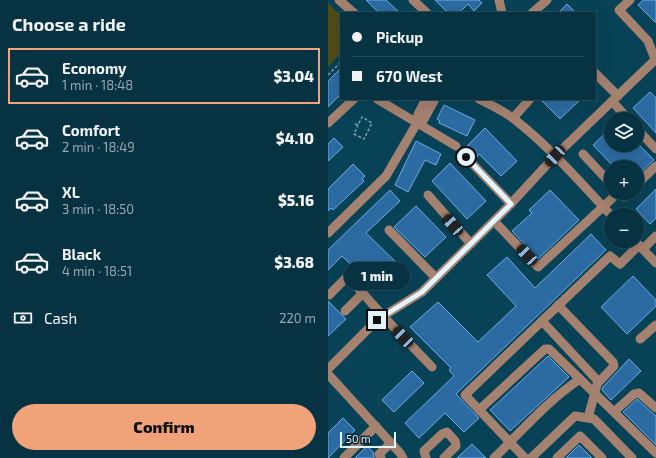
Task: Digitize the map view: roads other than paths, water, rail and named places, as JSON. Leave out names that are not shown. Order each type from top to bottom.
[{"type":"street","points":[[339,0],[353,12]]},
{"type":"street","points":[[413,0],[426,12]]},
{"type":"street","points":[[499,0],[502,12]]},
{"type":"street","points":[[533,12],[547,0]]},
{"type":"street","points":[[328,369],[377,320],[422,292],[511,204],[555,156],[656,59],[648,41],[619,10],[630,0]]},
{"type":"street","points":[[596,74],[615,98],[624,112]]},
{"type":"street","points":[[328,123],[353,100]]},
{"type":"street","points":[[379,100],[456,146]]},
{"type":"street","points":[[328,233],[386,176],[417,122],[418,114],[425,100]]},
{"type":"street","points":[[417,122],[424,119],[434,100]]},
{"type":"street","points":[[481,100],[513,118],[555,156],[603,206]]},
{"type":"street","points":[[513,118],[529,100]]},
{"type":"street","points":[[644,136],[656,149]]},
{"type":"street","points":[[583,154],[604,176]]},
{"type":"street","points":[[466,157],[511,204]]},
{"type":"street","points":[[644,177],[656,166]]},
{"type":"street","points":[[428,196],[471,244]]},
{"type":"street","points":[[494,221],[538,267],[610,200]]},
{"type":"street","points":[[389,230],[436,278]]},
{"type":"street","points":[[644,242],[656,236]]},
{"type":"street","points":[[632,458],[594,419],[575,416],[531,458],[510,442],[465,395],[610,256],[620,264],[636,248]]},
{"type":"street","points":[[642,248],[656,263]]},
{"type":"street","points":[[329,294],[345,279],[348,279],[432,367]]},
{"type":"street","points":[[345,310],[363,293]]},
{"type":"street","points":[[558,305],[613,362],[614,366],[611,371],[598,383]]},
{"type":"street","points":[[542,321],[598,380],[596,393],[588,418]]},
{"type":"street","points":[[640,339],[656,325]]},
{"type":"street","points":[[479,410],[546,349],[549,349],[615,411],[656,453]]},
{"type":"street","points":[[328,374],[403,458]]},
{"type":"street","points":[[494,458],[565,388],[580,379]]},
{"type":"street","points":[[615,411],[634,394],[639,393],[656,408]]},
{"type":"street","points":[[344,458],[376,426]]},
{"type":"street","points":[[426,458],[424,451],[442,434],[447,432],[455,441],[456,446],[444,458]]},
{"type":"street","points":[[557,458],[580,436],[602,458]]},
{"type":"street","points":[[381,458],[379,454],[391,443]]}]
